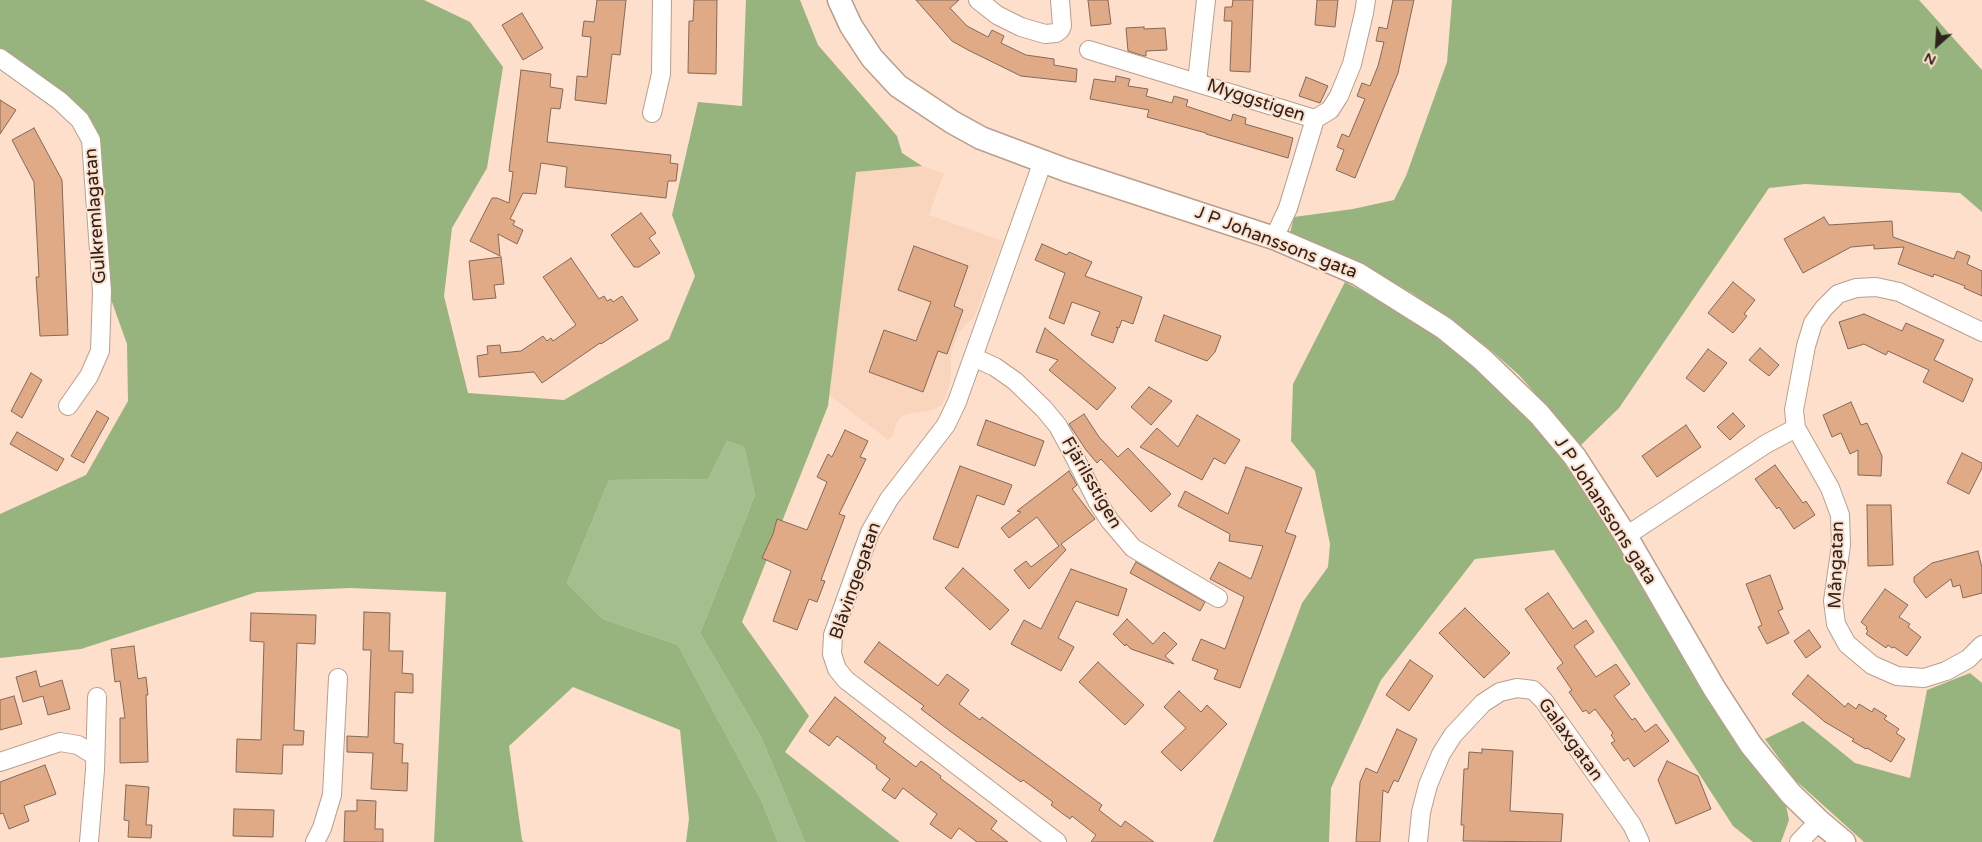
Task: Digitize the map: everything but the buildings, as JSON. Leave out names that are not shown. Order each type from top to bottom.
[{"type":"street","points":[[652,113],[661,74],[662,0]]},
{"type":"street","name":"J P Johanssons gata","points":[[839,0],[851,26],[872,58],[898,86],[936,113],[981,138],[1043,161],[1274,238],[1358,274],[1444,328],[1482,358],[1539,414],[1575,457],[1626,536],[1714,688],[1750,745],[1791,794],[1844,842]]},
{"type":"street","points":[[978,0],[997,15],[1021,27],[1045,34],[1056,33],[1062,26],[1060,0]]},
{"type":"street","name":"Myggstigen","points":[[1197,82],[1206,0]]},
{"type":"street","name":"Myggstigen","points":[[1274,238],[1288,208],[1314,119],[1330,110],[1339,96],[1352,64],[1366,0]]},
{"type":"street","name":"Myggstigen","points":[[1089,50],[1314,119]]},
{"type":"street","name":"Gulkremlagatan","points":[[0,58],[60,101],[80,120],[91,140],[102,292],[100,351],[89,376],[68,406]]},
{"type":"street","name":"Blåvingegatan","points":[[1043,161],[957,402],[946,425],[889,499],[870,532],[833,635],[832,654],[837,670],[846,680],[1057,842]]},
{"type":"street","name":"Mångatan","points":[[1982,332],[1899,292],[1876,287],[1856,288],[1838,294],[1813,323],[1794,410],[1796,428],[1830,488],[1840,515],[1841,545],[1833,601],[1836,624],[1847,644],[1872,665],[1897,676],[1924,678],[1946,671],[1968,659],[1982,645]]},
{"type":"street","name":"Fjärilsstigen","points":[[973,357],[1015,381],[1044,408],[1058,426],[1110,521],[1128,543],[1140,553],[1218,598]]},
{"type":"street","points":[[1626,536],[1766,444],[1796,428]]},
{"type":"street","points":[[315,842],[322,828],[332,795],[338,678]]},
{"type":"street","name":"Galaxgatan","points":[[1418,842],[1421,812],[1428,785],[1441,754],[1453,735],[1483,703],[1500,692],[1517,688],[1532,690],[1544,701],[1632,825],[1640,842]]},
{"type":"street","points":[[89,842],[94,770],[96,697]]},
{"type":"street","points":[[0,762],[60,742],[78,745],[94,755]]},
{"type":"street","points":[[1799,842],[1819,821]]},
{"type":"shaded area","points":[[922,166],[944,173],[929,215],[1003,241],[974,317],[958,334],[951,354],[951,381],[942,404],[936,409],[903,415],[897,422],[892,437],[888,440],[829,395],[856,171]]},
{"type":"green space","points":[[0,0],[424,0],[470,22],[503,67],[487,168],[452,228],[444,296],[468,393],[564,400],[669,339],[695,276],[672,215],[698,102],[742,106],[746,0],[800,0],[818,45],[897,136],[902,153],[922,166],[856,172],[828,406],[742,622],[809,716],[785,752],[900,842],[805,842],[761,737],[700,633],[755,495],[744,447],[727,441],[708,479],[609,480],[567,583],[603,619],[678,645],[762,802],[778,842],[686,842],[689,819],[680,730],[573,687],[509,746],[522,840],[524,842],[434,842],[446,592],[350,588],[257,592],[81,649],[0,658],[0,514],[86,475],[128,401],[127,344],[107,288],[96,139],[0,51]]},
{"type":"green space","points":[[1452,0],[1919,0],[1982,70],[1982,212],[1960,193],[1805,184],[1769,188],[1619,408],[1581,445],[1519,375],[1486,346],[1412,293],[1364,266],[1290,233],[1294,217],[1353,209],[1394,200],[1406,176],[1447,62]]},
{"type":"green space","points":[[1345,282],[1401,312],[1473,364],[1531,420],[1558,454],[1616,539],[1785,800],[1789,820],[1781,842],[1753,842],[1733,826],[1554,550],[1475,559],[1381,680],[1331,788],[1329,842],[1213,842],[1302,603],[1328,567],[1330,544],[1315,471],[1291,441],[1293,384]]},
{"type":"green space","points":[[727,441],[744,447],[755,495],[700,633],[761,737],[805,842],[778,842],[762,802],[678,645],[603,619],[567,583],[609,480],[708,479]]},
{"type":"green space","points":[[1970,673],[1982,683],[1982,842],[1864,842],[1793,778],[1765,739],[1803,721],[1855,763],[1910,778],[1927,690]]}]
